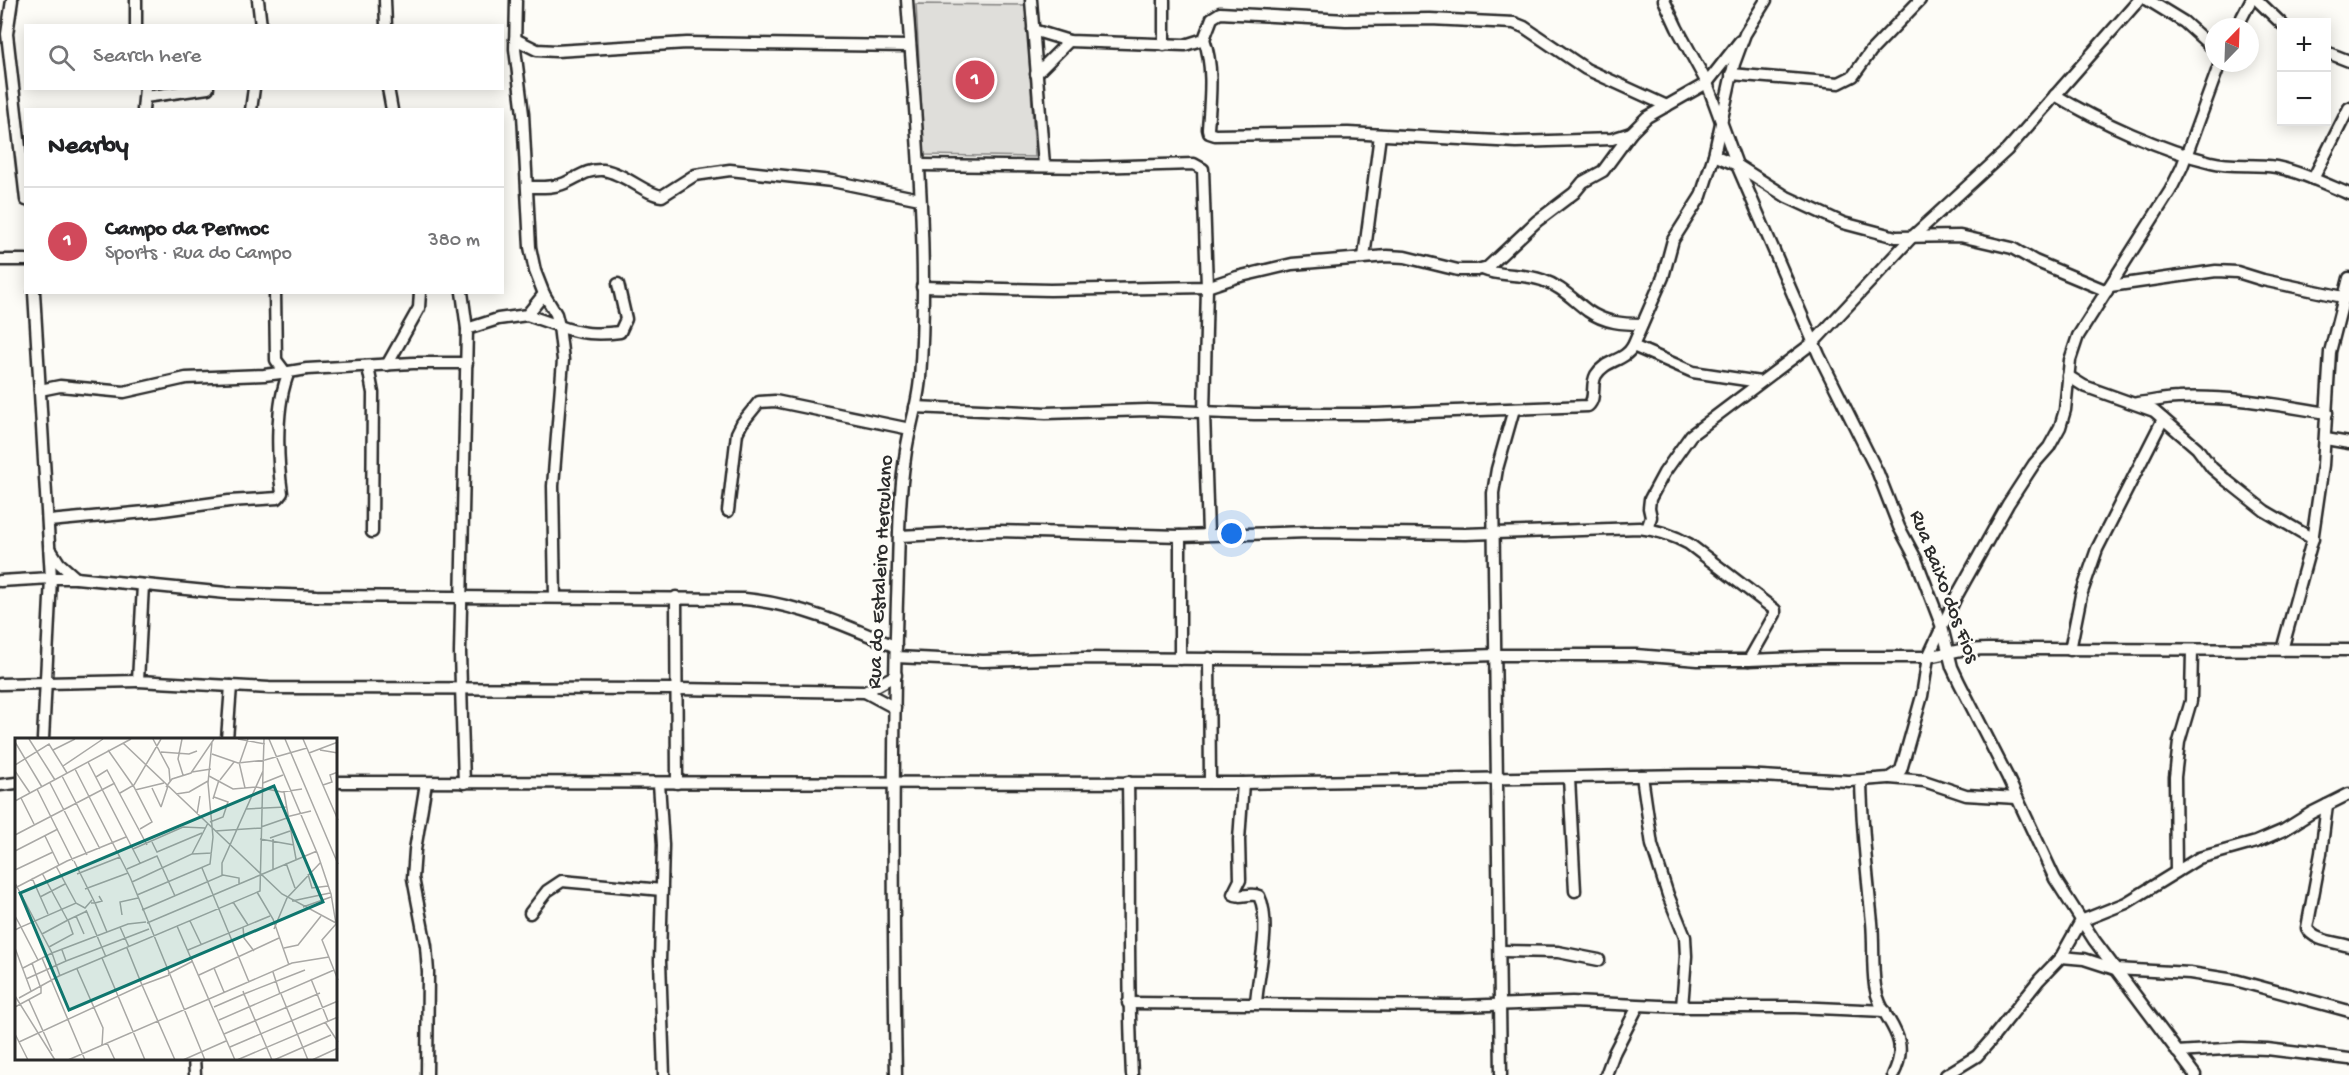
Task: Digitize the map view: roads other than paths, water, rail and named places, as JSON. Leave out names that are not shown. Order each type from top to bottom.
[{"type":"street","points":[[12,0],[7,34],[24,183]]},
{"type":"street","points":[[136,0],[136,24]]},
{"type":"street","points":[[258,0],[261,24]]},
{"type":"street","points":[[385,0],[386,24]]},
{"type":"street","points":[[516,0],[515,39],[523,114],[530,247],[535,271],[544,294],[556,314],[563,360],[554,486],[555,597]]},
{"type":"street","name":"Rua do Estaleiro Herculano","points":[[896,1075],[892,881],[896,652],[902,487],[910,429],[920,381],[922,287],[919,165],[907,0]]},
{"type":"street","points":[[1030,0],[1044,165]]},
{"type":"street","points":[[1164,0],[1164,45]]},
{"type":"street","points":[[1664,0],[1695,63],[1691,92]]},
{"type":"street","points":[[922,287],[1050,290],[1207,287],[1292,264],[1364,257],[1399,256],[1458,270],[1488,267],[1537,221],[1574,194],[1583,182],[1603,171],[1631,133],[1647,117],[1707,83],[1745,34],[1766,0]]},
{"type":"street","points":[[1731,74],[1839,83],[1845,81],[1853,76],[1871,51],[1920,0]]},
{"type":"street","points":[[1647,529],[1651,518],[1648,508],[1650,499],[1664,473],[1686,441],[1711,418],[1814,342],[1912,237],[2007,150],[2139,0]]},
{"type":"street","points":[[2148,0],[2184,22],[2205,41]]},
{"type":"street","points":[[2242,18],[2251,0]]},
{"type":"street","points":[[2257,0],[2277,19]]},
{"type":"street","points":[[1631,133],[1612,139],[1516,142],[1347,133],[1211,134],[1208,129],[1209,55],[1204,39],[1212,18],[1220,13],[1346,20],[1412,18],[1498,20],[1524,27],[1586,69],[1666,106]]},
{"type":"street","points":[[1033,30],[1069,40],[1185,45],[1204,39]]},
{"type":"street","points":[[915,407],[1046,413],[1138,410],[1204,413],[1376,414],[1588,406],[1593,399],[1592,385],[1596,375],[1602,368],[1628,354],[1633,345],[1663,277],[1673,240],[1701,196],[1714,155],[1731,74],[1745,34]]},
{"type":"street","points":[[515,39],[537,50],[556,51],[687,43],[910,46]]},
{"type":"street","points":[[1035,74],[1069,40]]},
{"type":"street","points":[[2331,54],[2349,61]]},
{"type":"street","name":"Rua Baixo dos Fios","points":[[1695,63],[1707,83],[1737,165],[1836,392],[1878,473],[1942,627],[1959,682],[2055,879],[2115,969],[2195,1075]]},
{"type":"street","points":[[1889,778],[1896,775],[1904,763],[1926,681],[1928,657],[1975,560],[2008,504],[2034,464],[2049,447],[2060,427],[2065,410],[2070,360],[2078,336],[2170,191],[2187,154],[2217,72]]},
{"type":"street","points":[[143,108],[145,93],[183,90]]},
{"type":"street","points":[[251,108],[254,90]]},
{"type":"street","points":[[388,90],[392,108]]},
{"type":"street","points":[[2055,95],[2083,112],[2187,154],[2231,166],[2274,166],[2349,194]]},
{"type":"street","points":[[2313,179],[2349,108]]},
{"type":"street","points":[[1364,257],[1380,135]]},
{"type":"street","points":[[1714,155],[1737,165],[1778,192],[1824,216],[1896,237],[1960,236],[2012,248],[2036,261],[2108,288],[2216,271],[2237,272],[2263,280],[2345,293]]},
{"type":"street","points":[[919,165],[1194,164],[1203,169],[1207,287],[1204,413],[1208,534]]},
{"type":"street","points":[[528,187],[556,186],[567,183],[581,173],[602,170],[662,196],[694,175],[744,171],[832,181],[920,199]]},
{"type":"street","points":[[0,260],[24,260]]},
{"type":"street","points":[[1482,269],[1490,272],[1520,274],[1542,280],[1562,289],[1588,311],[1604,319],[1619,324],[1642,324]]},
{"type":"street","points":[[2282,650],[2313,539],[2326,439],[2330,352],[2349,278]]},
{"type":"street","points":[[467,329],[498,319],[527,315],[579,333],[620,332],[626,319],[618,284]]},
{"type":"street","points":[[34,294],[51,552],[43,738]]},
{"type":"street","points":[[49,521],[156,511],[229,501],[278,498],[282,493],[279,440],[284,372],[276,360],[275,294]]},
{"type":"street","points":[[387,365],[419,308],[420,294]]},
{"type":"street","points":[[462,294],[467,329],[460,689],[464,783]]},
{"type":"street","points":[[527,315],[544,294]]},
{"type":"street","points":[[1633,345],[1693,372],[1760,382]]},
{"type":"street","points":[[264,375],[276,360]]},
{"type":"street","points":[[40,390],[60,386],[124,392],[199,377],[264,375],[318,368],[435,362],[467,363]]},
{"type":"street","points":[[368,367],[373,393],[372,532]]},
{"type":"street","points":[[2068,376],[2084,386],[2154,411],[2197,448],[2212,468],[2226,480],[2265,511],[2313,539]]},
{"type":"street","points":[[2134,404],[2177,398],[2214,398],[2327,413]]},
{"type":"street","points":[[728,511],[737,434],[742,423],[759,402],[775,401],[910,429]]},
{"type":"street","points":[[1501,1075],[1502,1004],[1492,533],[1494,481],[1514,409]]},
{"type":"street","points":[[2070,650],[2081,595],[2097,549],[2163,419]]},
{"type":"street","points":[[2326,439],[2349,443]]},
{"type":"street","points":[[900,536],[998,531],[1180,536],[1310,531],[1492,533],[1647,529],[1675,536],[1689,544],[1775,610],[1775,614],[1749,660]]},
{"type":"street","points":[[1180,536],[1180,659]]},
{"type":"street","points":[[51,552],[59,563],[76,578]]},
{"type":"street","points":[[0,581],[76,578],[226,593],[317,596],[676,597],[772,601],[858,630],[896,652],[983,661],[1209,658],[1344,660],[1495,655],[1749,660],[1811,657],[1928,657],[1949,652],[1988,649],[2349,650]]},
{"type":"street","points":[[138,681],[143,585]]},
{"type":"street","points":[[676,597],[677,783]]},
{"type":"street","points":[[2176,872],[2176,765],[2179,742],[2191,701],[2192,650]]},
{"type":"street","points":[[1209,658],[1210,782]]},
{"type":"street","points":[[865,692],[896,675]]},
{"type":"street","points":[[0,684],[138,681],[231,686],[865,692],[895,708]]},
{"type":"street","points":[[227,738],[231,686]]},
{"type":"street","points":[[1642,776],[1652,844],[1661,876],[1685,937],[1686,956],[1682,1007]]},
{"type":"street","points":[[338,782],[1243,783],[1745,776],[1861,781],[1889,778],[1924,781],[1966,795],[2017,798]]},
{"type":"street","points":[[1569,778],[1575,891]]},
{"type":"street","points":[[1861,781],[1862,826],[1872,921],[1875,988],[1896,1031],[1901,1047],[1900,1059],[1893,1075]]},
{"type":"street","points":[[1128,782],[1130,866],[1128,1003],[1132,1075]]},
{"type":"street","points":[[0,785],[15,783]]},
{"type":"street","points":[[426,783],[415,850],[413,878],[427,955],[429,998],[427,1075]]},
{"type":"street","points":[[660,783],[663,845],[660,961],[664,1075]]},
{"type":"street","points":[[1243,783],[1239,840],[1240,880],[1233,894],[1235,897],[1255,894],[1262,902],[1264,930],[1256,1003]]},
{"type":"street","points":[[1946,1075],[1977,1056],[2039,980],[2061,957],[2081,921],[2126,903],[2199,858],[2256,842],[2284,830],[2349,794]]},
{"type":"street","points":[[2326,805],[2321,853],[2307,928],[2309,933],[2316,937],[2349,946]]},
{"type":"street","points":[[530,914],[547,891],[562,880],[662,890]]},
{"type":"street","points":[[1500,951],[1558,952],[1599,960]]},
{"type":"street","points":[[2061,957],[2084,959],[2115,969],[2226,978],[2349,1011]]},
{"type":"street","points":[[1128,1003],[1459,1006],[1572,1002],[1638,1006],[1796,1007],[1885,1011]]},
{"type":"street","points":[[1606,1075],[1614,1053],[1638,1006]]},
{"type":"street","points":[[2177,1052],[2241,1048],[2267,1049],[2349,1059]]},
{"type":"street","points":[[194,1060],[195,1075]]},
{"type":"place","name":"Campo da Permoc","points":[[975,80]]}]
